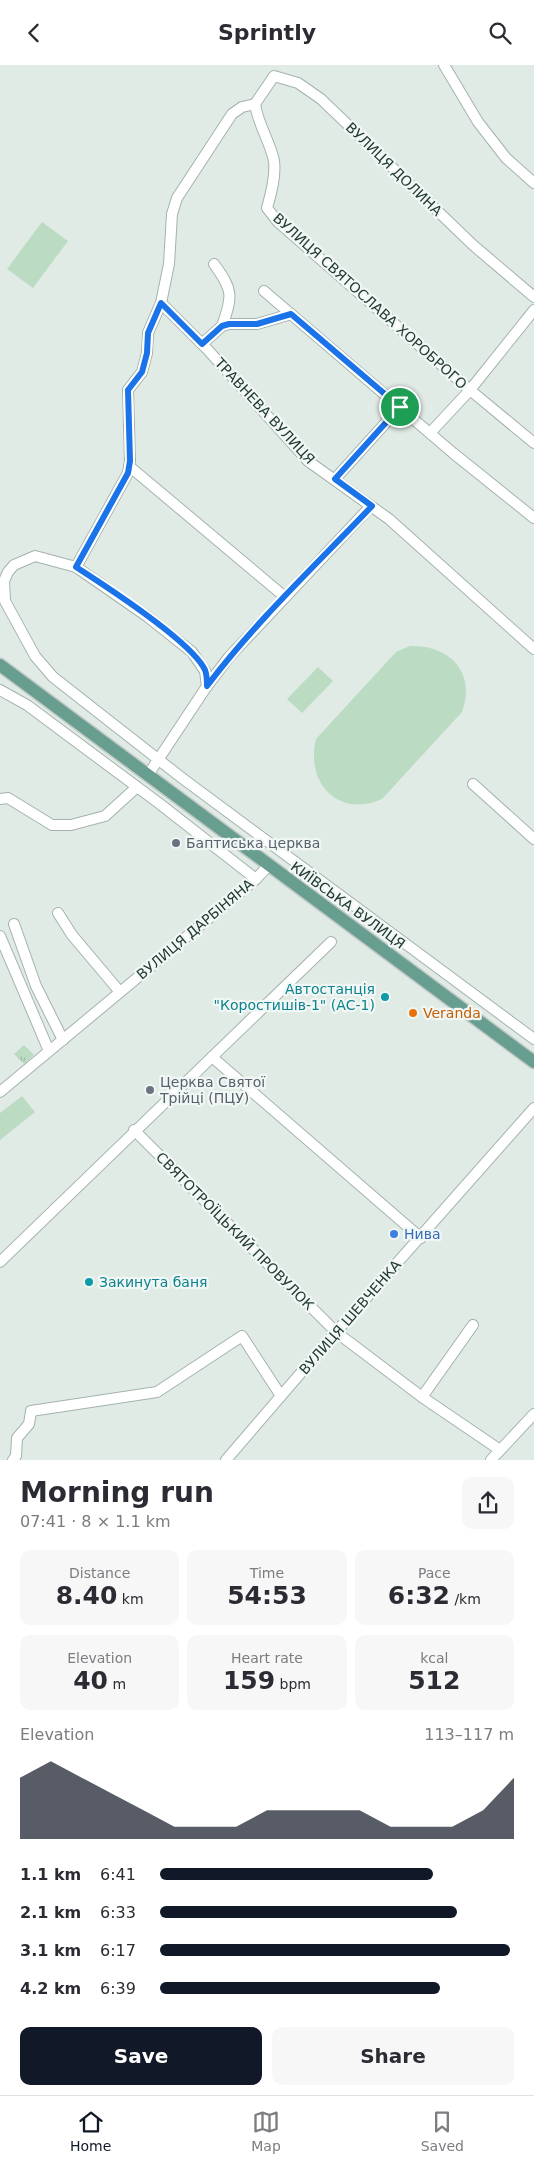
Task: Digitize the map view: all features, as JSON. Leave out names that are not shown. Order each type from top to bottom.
[{"type":"main road","name":"КИЇВСЬКА ВУЛИЦЯ","points":[[0,665],[534,1062]]},
{"type":"street","points":[[444,65],[478,122],[506,158],[534,183]]},
{"type":"street","name":"ВУЛИЦЯ ДОЛИНА","points":[[255,104],[274,76],[298,83],[320,99],[473,245],[532,292]]},
{"type":"street","points":[[207,686],[205,671],[192,653],[140,612],[76,567],[124,480],[129,466],[128,390],[142,372],[147,353],[148,333],[161,303],[169,264],[172,214],[177,198],[232,114],[242,107],[255,104]]},
{"type":"street","name":"ВУЛИЦЯ СВЯТОСЛАВА ХОРОБРОГО","points":[[255,104],[257,118],[274,162],[272,192],[267,208],[278,222],[470,390],[534,443]]},
{"type":"street","points":[[214,264],[228,282],[230,292],[230,305],[222,326]]},
{"type":"street","points":[[264,291],[430,433],[534,517]]},
{"type":"street","name":"ТРАВНЕВА ВУЛИЦЯ","points":[[161,303],[202,344],[308,461],[389,519],[534,649]]},
{"type":"street","points":[[430,433],[470,390],[534,310]]},
{"type":"street","points":[[202,344],[222,326],[229,324],[257,324],[291,314]]},
{"type":"street","points":[[335,479],[400,407]]},
{"type":"street","points":[[129,466],[285,597]]},
{"type":"street","points":[[148,775],[207,686],[229,657],[372,506]]},
{"type":"street","name":"КИЇВСЬКА ВУЛИЦЯ","points":[[76,567],[35,556],[14,565],[4,581],[5,601],[20,631],[35,656],[53,677],[182,778],[534,1039]]},
{"type":"street","points":[[0,690],[27,705],[138,787],[256,879]]},
{"type":"street","points":[[473,784],[534,839]]},
{"type":"street","points":[[0,799],[8,798],[52,825],[71,825],[105,816],[138,787]]},
{"type":"street","name":"ВУЛИЦЯ ДАРБІНЯНА","points":[[0,1092],[256,879],[269,865]]},
{"type":"street","points":[[58,913],[72,935],[120,992]]},
{"type":"street","points":[[14,924],[36,986],[63,1040]]},
{"type":"street","points":[[0,936],[49,1051]]},
{"type":"street","points":[[0,1261],[331,942]]},
{"type":"street","points":[[212,1057],[421,1237]]},
{"type":"street","name":"ВУЛИЦЯ ШЕВЧЕНКА","points":[[226,1460],[336,1331],[534,1108]]},
{"type":"street","name":"СВЯТОТРОЇЦЬКИЙ ПРОВУЛОК","points":[[134,1130],[336,1331],[422,1397],[500,1450]]},
{"type":"street","points":[[422,1397],[473,1325]]},
{"type":"street","points":[[13,1460],[16,1456],[17,1438],[29,1424],[31,1411],[157,1392],[242,1336],[281,1396]]},
{"type":"street","points":[[491,1460],[534,1414]]},
{"type":"green space","points":[[42,222],[68,241],[33,288],[7,269]]},
{"type":"green space","points":[[410,646],[437,650],[448,656],[456,664],[462,673],[465,685],[462,712],[382,799],[366,804],[352,804],[339,800],[328,793],[320,782],[315,769],[316,739],[396,652]]},
{"type":"green space","points":[[318,667],[333,681],[302,713],[287,699]]},
{"type":"green space","points":[[24,1045],[34,1055],[24,1064],[14,1054]]},
{"type":"green space","points":[[22,1096],[35,1112],[0,1140],[0,1113]]},
{"type":"place","name":"Баптиська церква","points":[[176,843]]},
{"type":"place","name":"Автостанція \"Коростишів-1\" (АС-1)","points":[[385,997]]},
{"type":"place","name":"Veranda","points":[[413,1013]]},
{"type":"place","name":"Церква Святої Трійці (ПЦУ)","points":[[150,1090]]},
{"type":"place","name":"Нива","points":[[394,1234]]},
{"type":"place","name":"Закинута баня","points":[[89,1282]]},
{"type":"route","points":[[161,303],[202,344],[222,326],[229,324],[257,324],[291,314],[400,407],[335,479],[372,506],[264,618],[229,657],[207,686],[205,671],[192,653],[148,617],[76,567],[128,473],[130,439],[128,390],[142,372],[147,353],[148,333],[161,303]]}]
